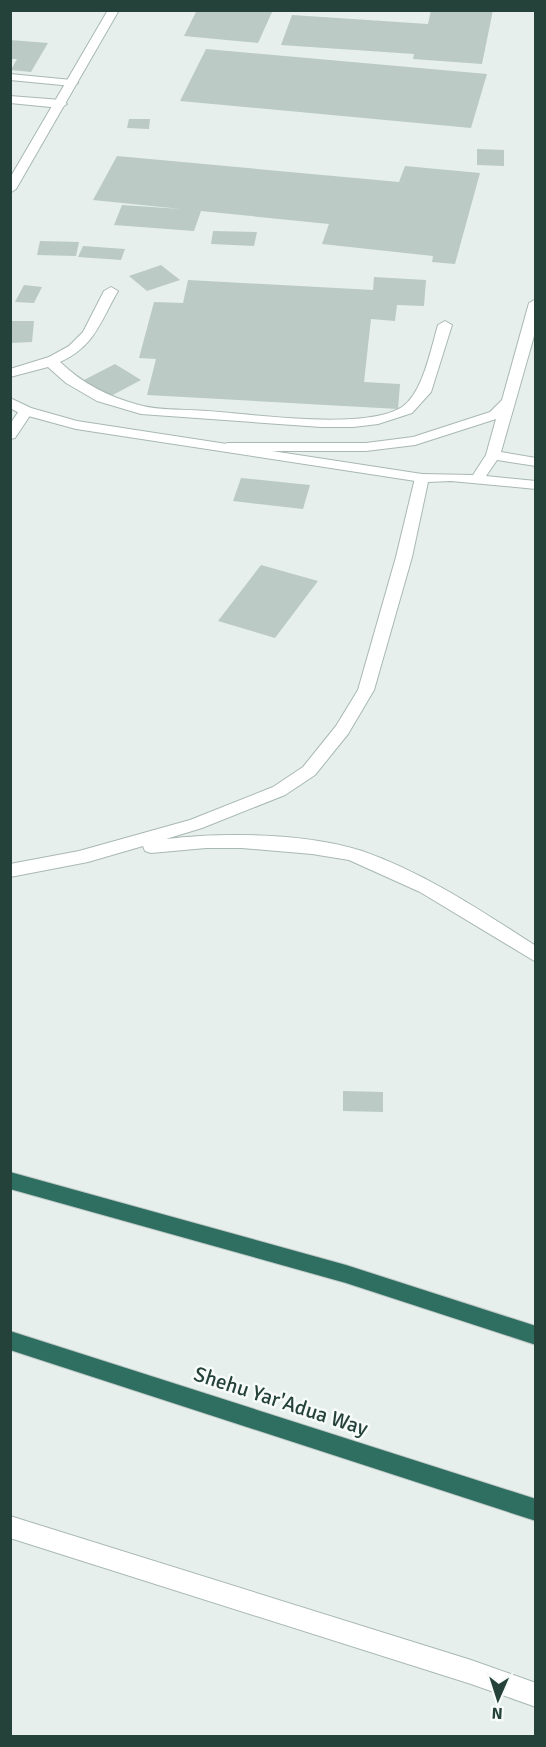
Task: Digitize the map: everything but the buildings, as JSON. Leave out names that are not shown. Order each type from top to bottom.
[{"type":"highway","points":[[10,1180],[346,1274],[536,1336]]},
{"type":"highway","name":"Shehu Yar'Adua Way","points":[[10,1340],[536,1510]]},
{"type":"street","points":[[10,189],[114,10]]},
{"type":"street","points":[[10,77],[72,83]]},
{"type":"street","points":[[10,99],[61,104]]},
{"type":"street","points":[[10,373],[51,362],[68,352],[88,334],[111,291]]},
{"type":"street","points":[[477,479],[493,456],[536,303]]},
{"type":"street","points":[[51,362],[71,380],[102,398],[141,410],[321,423],[353,423],[378,420],[406,410],[424,392],[445,325]]},
{"type":"street","points":[[227,447],[366,447],[415,441],[495,415],[509,400]]},
{"type":"street","points":[[11,402],[26,411],[76,425],[422,478],[477,479],[536,485]]},
{"type":"street","points":[[10,435],[26,411]]},
{"type":"street","points":[[493,456],[536,462]]},
{"type":"street","points":[[78,858],[196,825],[279,791],[309,771],[342,730],[366,690],[404,557],[422,478]]},
{"type":"street","points":[[10,871],[78,858],[188,842],[246,840],[319,848],[353,855],[459,904],[536,955]]},
{"type":"street","points":[[10,1527],[471,1672],[536,1695]]}]
